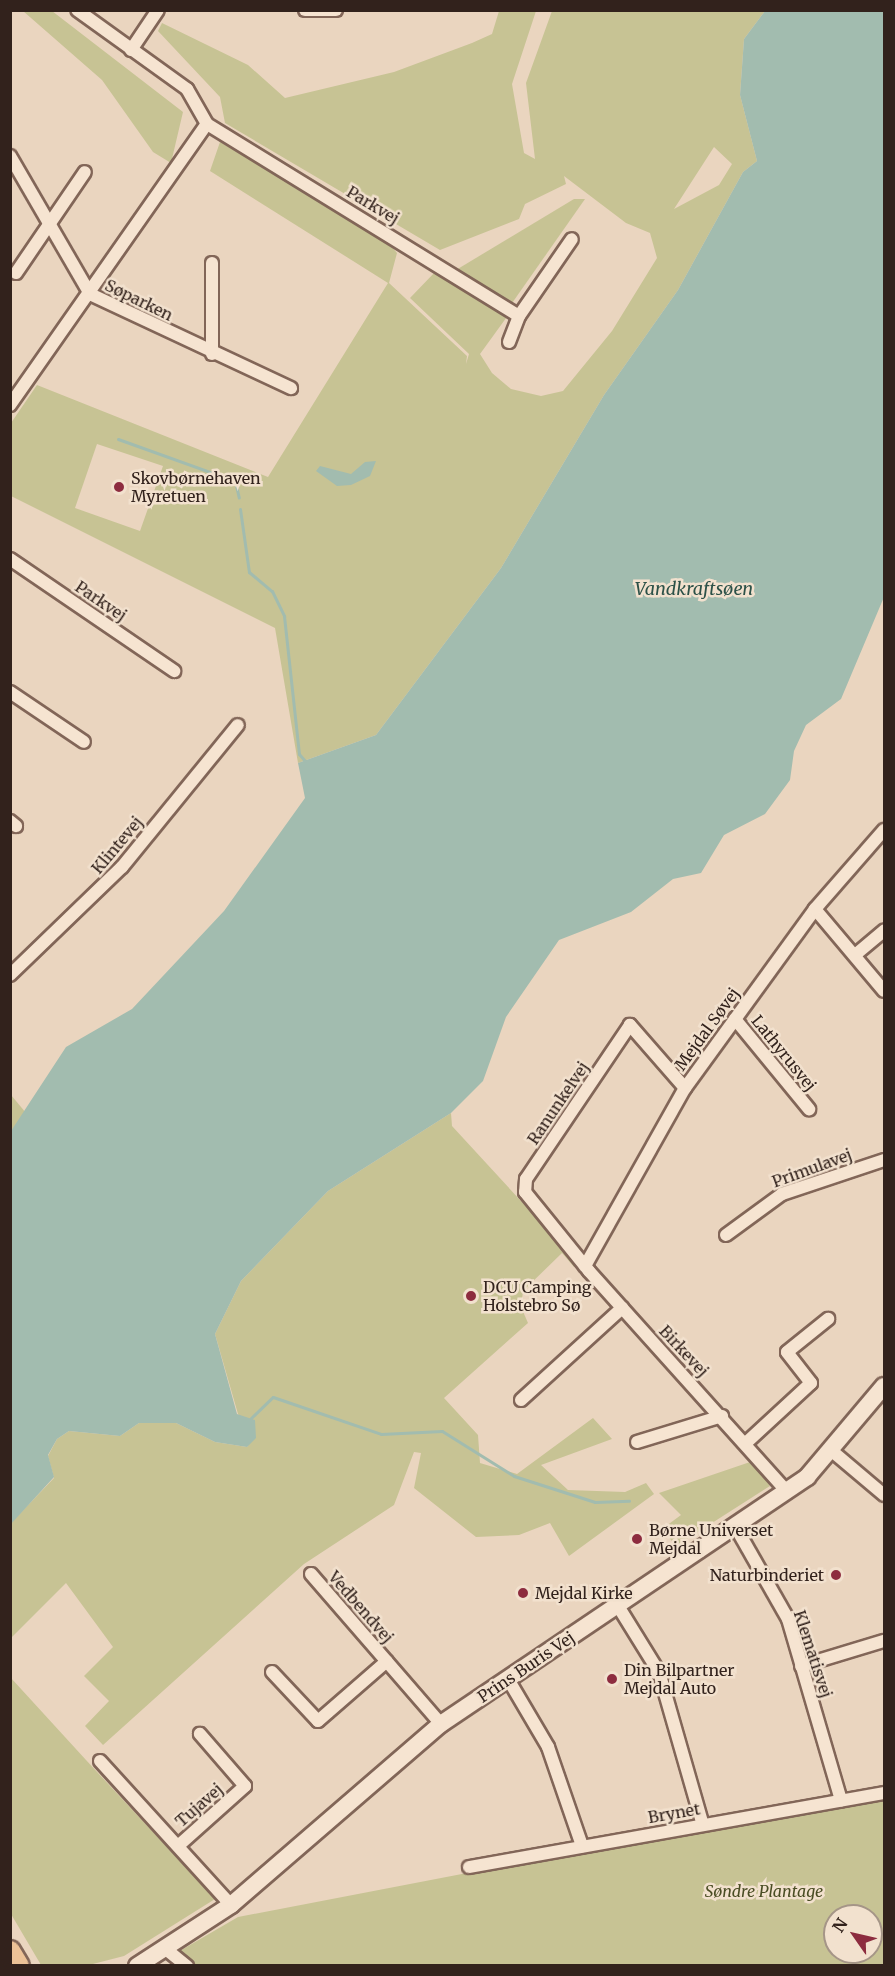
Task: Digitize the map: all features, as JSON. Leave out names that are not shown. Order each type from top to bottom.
[{"type":"main road","points":[[10,1951],[19,1965]]},
{"type":"street","name":"Parkvej","points":[[77,10],[187,89],[207,124],[519,316]]},
{"type":"street","points":[[130,50],[158,10]]},
{"type":"street","points":[[305,10],[336,10]]},
{"type":"street","points":[[10,405],[207,124]]},
{"type":"street","name":"Søparken","points":[[10,156],[90,294],[212,354],[291,388]]},
{"type":"street","points":[[16,273],[51,225],[85,172]]},
{"type":"street","points":[[509,342],[519,316],[572,239]]},
{"type":"street","points":[[212,263],[212,354]]},
{"type":"street","name":"Parkvej","points":[[10,559],[174,671]]},
{"type":"street","points":[[10,692],[84,742]]},
{"type":"street","name":"Klintevej","points":[[10,975],[122,867],[238,725]]},
{"type":"street","name":"Mejdal Søvej","points":[[585,1266],[685,1088],[815,909],[885,830]]},
{"type":"street","points":[[815,909],[885,991]]},
{"type":"street","points":[[855,955],[885,931]]},
{"type":"street","name":"Lathyrusvej","points":[[735,1018],[809,1109]]},
{"type":"street","name":"Ranunkelvej","points":[[585,1266],[535,1209],[525,1192],[526,1179],[630,1025],[685,1088]]},
{"type":"street","name":"Primulavej","points":[[726,1235],[782,1194],[885,1160]]},
{"type":"street","name":"Birkevej","points":[[585,1266],[747,1442],[788,1492]]},
{"type":"street","points":[[521,1400],[622,1308]]},
{"type":"street","points":[[747,1442],[811,1383],[787,1352],[828,1319]]},
{"type":"street","name":"Prins Buris Vej","points":[[137,1965],[167,1950],[231,1905],[441,1724],[788,1492],[832,1451],[885,1386]]},
{"type":"street","points":[[637,1442],[722,1416]]},
{"type":"street","points":[[832,1451],[885,1495]]},
{"type":"street","name":"Klematisvej","points":[[735,1526],[788,1619],[841,1800]]},
{"type":"street","name":"Vedbendvej","points":[[311,1574],[441,1724]]},
{"type":"street","points":[[618,1605],[659,1672],[703,1825]]},
{"type":"street","points":[[801,1666],[885,1641]]},
{"type":"street","name":"Vedbendvej","points":[[272,1672],[318,1721],[387,1661]]},
{"type":"street","points":[[508,1679],[548,1748],[582,1846]]},
{"type":"street","name":"Tujavej","points":[[178,1846],[245,1786],[200,1734]]},
{"type":"street","name":"Tujavej","points":[[100,1761],[231,1905]]},
{"type":"street","name":"Brynet","points":[[469,1867],[885,1792]]},
{"type":"street","points":[[167,1950],[187,1965]]},
{"type":"green space","points":[[23,11],[52,11],[183,112],[171,163],[153,152],[102,80]]},
{"type":"green space","points":[[499,11],[536,11],[512,84],[524,153],[535,159],[526,83],[552,11],[765,11],[744,39],[740,95],[757,161],[743,172],[678,290],[604,395],[501,568],[376,735],[298,763],[275,628],[11,496],[11,423],[37,385],[268,477],[388,283],[210,171],[220,142],[386,240],[397,253],[389,283],[467,356],[466,364],[469,354],[410,298],[436,271],[509,314],[480,354],[492,373],[511,389],[541,396],[563,391],[612,331],[657,258],[650,233],[626,223],[564,176],[566,184],[525,204],[519,219],[440,250],[225,123],[220,97],[158,31],[162,23],[248,65],[285,98],[394,72],[492,34]],"holes":[[[714,147],[732,164],[719,185],[674,209]],[[97,444],[163,466],[140,531],[75,508]]]},
{"type":"green space","points":[[574,199],[585,199],[510,306],[456,270]]},
{"type":"green space","points":[[11,1095],[26,1113],[11,1131]]},
{"type":"green space","points":[[451,1113],[452,1126],[577,1262],[574,1267],[562,1253],[523,1291],[521,1307],[528,1323],[444,1398],[478,1435],[480,1463],[517,1474],[593,1418],[612,1439],[541,1465],[568,1490],[625,1492],[646,1483],[654,1494],[569,1556],[550,1523],[519,1535],[476,1537],[414,1488],[421,1453],[414,1452],[394,1505],[304,1564],[103,1745],[85,1726],[109,1701],[84,1676],[113,1647],[66,1583],[11,1638],[10,1524],[54,1478],[48,1456],[57,1439],[69,1431],[120,1436],[139,1423],[176,1423],[215,1442],[247,1447],[252,1440],[238,1414],[215,1334],[241,1281],[328,1191]]},
{"type":"green space","points":[[753,1461],[770,1486],[676,1546],[662,1529],[681,1515],[659,1493]]},
{"type":"green space","points":[[11,1678],[215,1899],[124,1956],[89,1965],[41,1965],[11,1914]]},
{"type":"green space","name":"Søndre Plantage","points":[[884,1793],[884,1965],[195,1966],[178,1952],[238,1917]]},
{"type":"water","name":"Vandkraftsøen","points":[[765,11],[884,11],[884,597],[841,699],[806,725],[794,751],[790,780],[765,814],[724,835],[701,873],[673,879],[631,912],[559,940],[506,1017],[483,1081],[451,1113],[328,1191],[241,1281],[215,1334],[237,1414],[255,1420],[256,1438],[247,1447],[215,1442],[176,1423],[139,1423],[120,1436],[69,1431],[57,1439],[48,1455],[54,1477],[11,1524],[11,1131],[66,1047],[132,1009],[224,911],[305,798],[298,763],[376,735],[501,568],[604,395],[678,290],[743,172],[757,161],[740,95],[744,39]]},
{"type":"water","points":[[376,461],[370,476],[351,485],[337,486],[316,471],[320,466],[351,474],[365,462]]},
{"type":"waterway","points":[[118,439],[235,481],[239,498]]},
{"type":"waterway","points":[[240,509],[249,572],[272,591],[284,616],[299,754],[305,761]]},
{"type":"waterway","points":[[251,1418],[273,1397],[381,1434],[442,1431],[514,1476],[595,1502],[629,1501]]},
{"type":"place","name":"Skovbørnehaven Myretuen","points":[[119,487]]},
{"type":"place","name":"DCU Camping Holstebro Sø","points":[[471,1296]]},
{"type":"place","name":"Børne Universet Mejdal","points":[[637,1539]]},
{"type":"place","name":"Naturbinderiet","points":[[836,1575]]},
{"type":"place","name":"Mejdal Kirke","points":[[523,1593]]},
{"type":"place","name":"Din Bilpartner Mejdal Auto","points":[[612,1679]]}]
